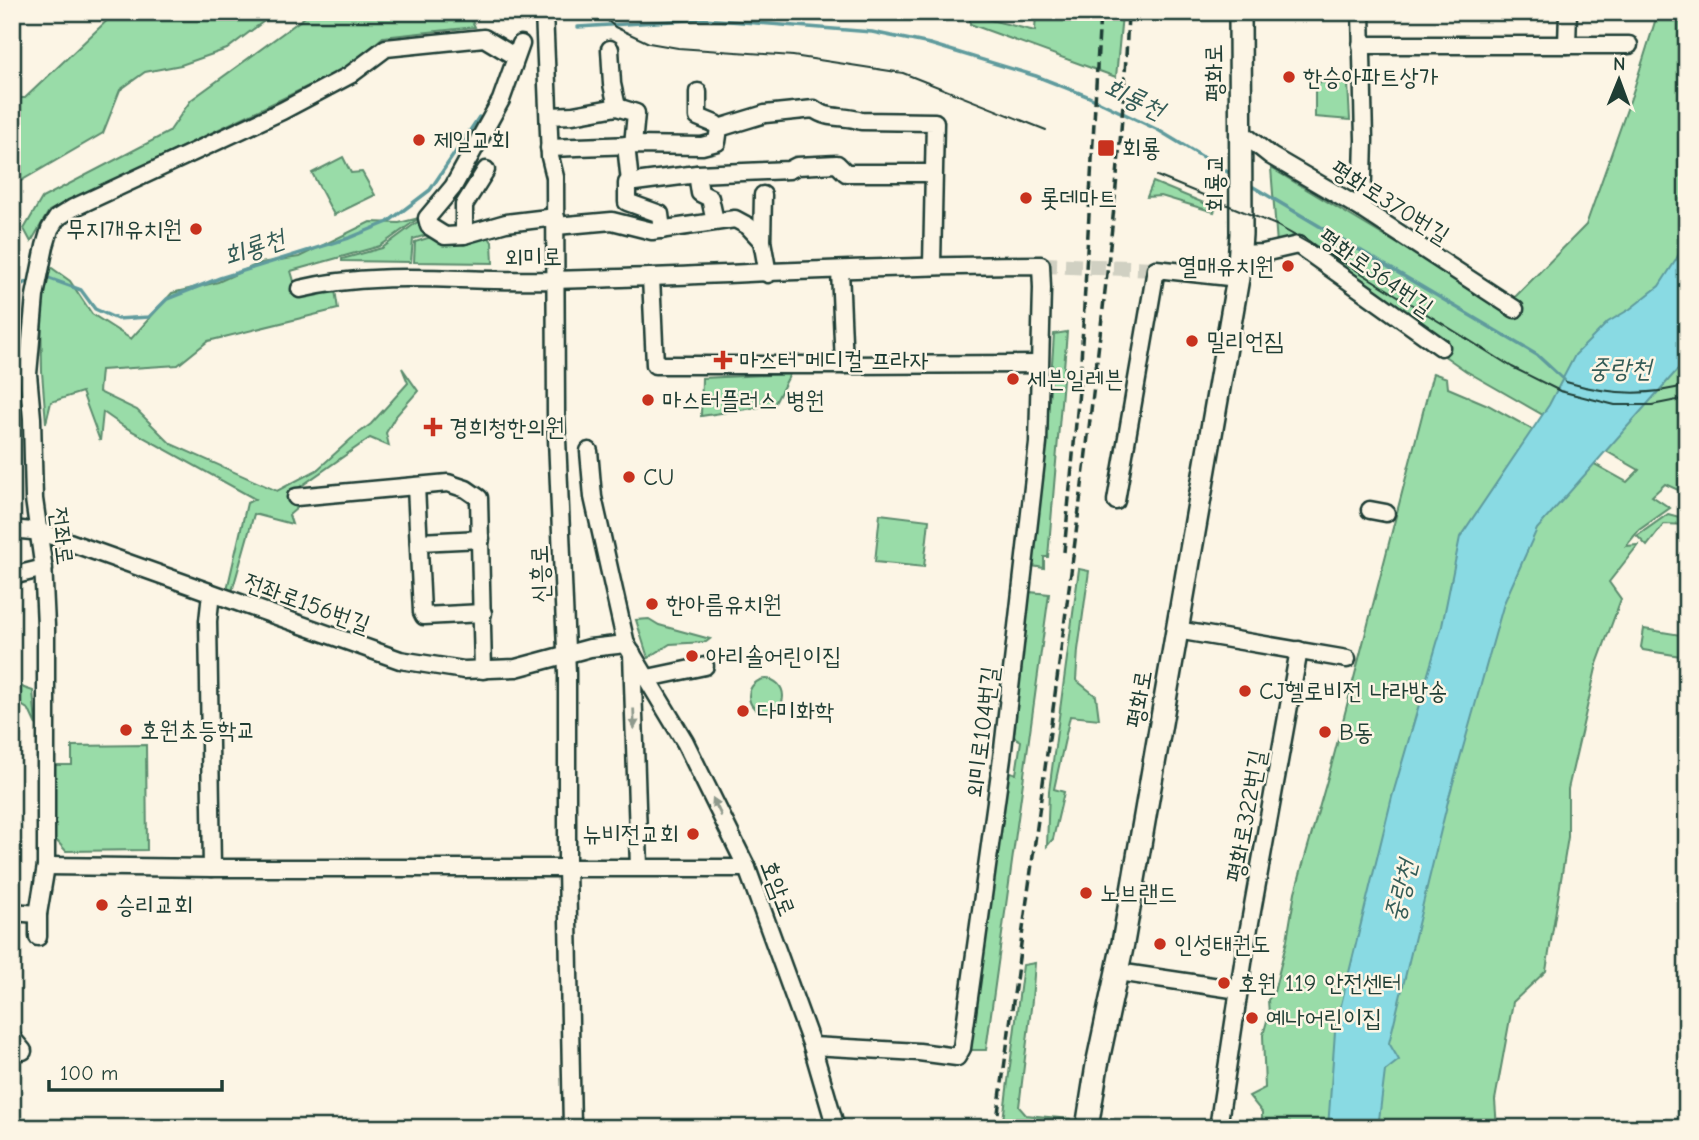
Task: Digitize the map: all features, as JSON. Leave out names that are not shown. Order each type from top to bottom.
[{"type":"main road","name":"평화로","points":[[1240,12],[1242,133]]},
{"type":"main road","name":"회룡교","points":[[1240,244],[1242,133]]},
{"type":"main road","name":"평화로","points":[[1087,1128],[1097,1065],[1118,972],[1178,630],[1238,278],[1240,244]]},
{"type":"street","points":[[1361,12],[1364,140],[1362,209]]},
{"type":"street","points":[[1567,45],[1568,12]]},
{"type":"street","name":"신흥로","points":[[544,16],[549,148],[555,177],[556,415],[565,654],[572,1128]]},
{"type":"street","name":"전좌로","points":[[38,937],[38,914],[46,866],[44,568],[41,532],[34,499],[32,418],[27,374],[35,296],[50,229],[57,218],[73,208],[282,111],[350,75],[386,48],[484,38],[515,48],[501,100],[453,187],[427,218],[429,226],[445,236],[464,235]]},
{"type":"street","points":[[1361,45],[1629,45]]},
{"type":"street","points":[[610,49],[612,84],[617,107]]},
{"type":"street","points":[[698,92],[698,117],[719,128]]},
{"type":"street","points":[[549,116],[573,115],[617,107],[636,113],[629,145],[627,202],[660,214],[662,230]]},
{"type":"street","points":[[719,128],[765,114],[814,110],[822,116],[850,117],[861,121],[935,122],[932,265]]},
{"type":"street","points":[[549,148],[702,146],[717,142],[719,128]]},
{"type":"street","name":"평화로370번길","points":[[1242,133],[1271,156],[1362,209],[1515,309]]},
{"type":"street","points":[[629,182],[696,174],[789,170],[797,166],[837,164],[846,173],[933,173]]},
{"type":"street","points":[[486,170],[464,205],[464,235],[506,223],[612,221],[652,231],[735,219],[748,226],[762,241]]},
{"type":"street","points":[[696,174],[700,193],[709,198],[715,221]]},
{"type":"street","points":[[763,195],[762,241],[768,274]]},
{"type":"street","name":"평화로364번길","points":[[1240,244],[1263,253],[1298,245],[1441,346]]},
{"type":"street","name":"외미로","points":[[300,289],[348,279],[555,280],[768,274],[932,265],[1041,265]]},
{"type":"street","name":"외미로104번길","points":[[812,1046],[919,1052],[957,1057],[962,1048],[1002,758],[1038,443],[1041,265]]},
{"type":"street","points":[[840,270],[844,365]]},
{"type":"street","points":[[1116,501],[1156,270],[1238,278]]},
{"type":"street","points":[[651,277],[656,365],[1039,364]]},
{"type":"street","name":"호암로","points":[[589,451],[593,497],[629,647],[685,742],[747,868],[812,1046],[836,1128]]},
{"type":"street","points":[[296,497],[448,483],[466,489],[479,498],[484,670]]},
{"type":"street","points":[[416,486],[424,616],[483,613]]},
{"type":"street","name":"전좌로156번길","points":[[12,528],[41,532],[400,660],[442,668],[484,670],[516,668],[590,648],[629,647]]},
{"type":"street","points":[[419,542],[481,539]]},
{"type":"street","points":[[12,576],[44,568]]},
{"type":"street","points":[[211,593],[208,621],[212,869]]},
{"type":"street","points":[[1178,630],[1347,659]]},
{"type":"street","points":[[629,647],[639,867]]},
{"type":"street","name":"평화로322번길","points":[[1219,1128],[1239,990],[1298,650]]},
{"type":"street","points":[[648,678],[705,666]]},
{"type":"street","points":[[46,866],[212,869],[747,868]]},
{"type":"street","points":[[12,912],[38,914]]},
{"type":"street","points":[[1118,972],[1239,990]]},
{"type":"street","points":[[12,1038],[23,1051]]},
{"type":"green space","points":[[116,12],[276,12],[227,49],[181,65],[145,72],[120,90],[103,133],[12,186],[12,98],[25,98]]},
{"type":"green space","points":[[312,12],[468,12],[475,27],[383,37],[350,66],[49,211],[31,242],[24,229],[42,198],[169,132],[191,100]]},
{"type":"green space","points":[[1036,12],[1122,15],[1116,77],[970,24],[970,15],[1035,31]]},
{"type":"green space","points":[[1658,12],[1687,12],[1687,494],[1665,484],[1652,496],[1670,508],[1639,530],[1626,546],[1638,545],[1609,582],[1621,599],[1597,664],[1568,789],[1568,837],[1546,971],[1513,1002],[1495,1100],[1497,1128],[1262,1128],[1262,1112],[1249,1096],[1265,1088],[1263,1035],[1269,1014],[1268,1000],[1274,992],[1295,892],[1332,763],[1433,373],[1447,378],[1448,388],[1488,405],[1627,482],[1639,470],[1466,371],[1305,259],[1277,244],[1271,168],[1486,293],[1515,297],[1586,225]]},
{"type":"green space","points":[[1315,82],[1348,84],[1350,120],[1315,117]]},
{"type":"green space","points":[[343,157],[351,173],[362,172],[375,195],[334,215],[312,173]]},
{"type":"green space","points":[[1153,182],[1216,208],[1214,212],[1161,196],[1147,197]]},
{"type":"green space","points":[[424,217],[430,234],[413,239],[411,262],[342,261],[382,248]]},
{"type":"green space","points":[[419,218],[380,246],[291,271],[299,298],[335,290],[338,309],[208,341],[178,365],[101,370],[99,392],[137,410],[171,444],[277,491],[317,470],[371,424],[408,383],[402,368],[418,391],[395,417],[386,433],[389,446],[370,438],[290,494],[304,502],[289,515],[292,524],[254,514],[231,595],[226,594],[247,503],[255,499],[123,426],[103,412],[100,441],[82,392],[51,402],[46,423],[41,305],[49,266],[70,281],[92,314],[131,339],[172,293],[218,282],[260,263],[299,257],[370,222],[399,223]]},
{"type":"green space","points":[[488,236],[492,242],[493,263],[414,262],[415,242],[431,237],[443,241]]},
{"type":"green space","points":[[1067,332],[1048,557],[1044,557],[1044,568],[1032,566],[1030,592],[1049,594],[986,1050],[966,1050],[1005,801],[1006,770],[1016,774],[1021,741],[1009,734],[1040,484],[1054,334]]},
{"type":"green space","points":[[790,374],[774,405],[701,416],[702,378]]},
{"type":"green space","points":[[880,514],[929,520],[924,567],[875,562]]},
{"type":"green space","points":[[1668,514],[1687,519],[1687,525],[1664,524],[1647,546],[1637,536]]},
{"type":"green space","points":[[1079,569],[1089,571],[1076,680],[1096,696],[1099,719],[1070,716],[1054,789],[1064,792],[1053,839],[1047,846],[1049,791]]},
{"type":"green space","points":[[649,619],[659,625],[710,639],[706,642],[670,644],[648,658],[636,620]]},
{"type":"green space","points":[[1644,629],[1687,636],[1687,657],[1643,650],[1641,647]]},
{"type":"green space","points":[[12,679],[33,691],[36,725],[29,710],[12,699]]},
{"type":"green space","points":[[766,679],[778,684],[783,696],[778,708],[766,713],[754,708],[749,696],[754,684]]},
{"type":"green space","points":[[146,745],[147,850],[66,851],[55,839],[55,765],[72,765],[72,746]]},
{"type":"green space","points":[[1035,963],[1019,1107],[1026,1115],[1070,1119],[1069,1128],[1013,1122],[1011,1128],[1002,1128],[1023,965]]},
{"type":"water","name":"중랑천","points":[[1687,236],[1687,359],[1537,529],[1504,603],[1449,797],[1389,1043],[1399,1060],[1385,1071],[1378,1128],[1328,1128],[1335,1032],[1341,1005],[1392,797],[1442,626],[1460,537],[1549,405],[1575,355],[1608,322],[1659,286],[1676,260]]},
{"type":"waterway","name":"회룡천","points":[[578,27],[704,19],[872,32],[930,44],[1036,76],[1087,96],[1158,130],[1231,174]]},
{"type":"waterway","name":"회룡천","points":[[45,277],[81,290],[95,309],[117,319],[149,317],[167,299],[220,278],[349,238],[388,222],[430,190],[479,117]]},
{"type":"waterway","name":"회룡천","points":[[1250,185],[1537,355],[1564,380]]},
{"type":"waterway","name":"회룡천","points":[[12,287],[34,280]]},
{"type":"tunnel","points":[[1041,265],[1156,269]]},
{"type":"tram line","points":[[598,12],[615,27],[649,43],[678,48],[793,56],[903,73],[1046,130]]},
{"type":"tram line","points":[[1157,176],[1276,225],[1353,268],[1512,367],[1560,391],[1615,405],[1652,405],[1687,398]]},
{"type":"tram line","points":[[1566,382],[1626,392],[1657,391],[1687,385]]},
{"type":"railway","points":[[1064,552],[1080,380],[1100,12]]},
{"type":"railway","points":[[996,1128],[1089,428],[1118,169],[1128,12]]},
{"type":"place","name":"한승아파트상가","points":[[1289,77]]},
{"type":"place","name":"제일교회","points":[[419,140]]},
{"type":"place","name":"회룡","points":[[1106,148]]},
{"type":"place","name":"롯데마트","points":[[1026,198]]},
{"type":"place","name":"무지개유치원","points":[[196,229]]},
{"type":"place","name":"열매유치원","points":[[1288,266]]},
{"type":"place","name":"밀리언짐","points":[[1192,341]]},
{"type":"place","name":"마스터 메디컬 프라자","points":[[723,360]]},
{"type":"place","name":"세븐일레븐","points":[[1013,379]]},
{"type":"place","name":"마스터플러스 병원","points":[[648,400]]},
{"type":"place","name":"경희청한의원","points":[[433,427]]},
{"type":"place","name":"CU","points":[[629,477]]},
{"type":"place","name":"한아름유치원","points":[[652,604]]},
{"type":"place","name":"아리솔어린이집","points":[[692,656]]},
{"type":"place","name":"CJ헬로비전 나라방송","points":[[1245,691]]},
{"type":"place","name":"다미화학","points":[[743,711]]},
{"type":"place","name":"호원초등학교","points":[[126,730]]},
{"type":"place","name":"B동","points":[[1325,732]]},
{"type":"place","name":"뉴비전교회","points":[[693,834]]},
{"type":"place","name":"노브랜드","points":[[1086,893]]},
{"type":"place","name":"승리교회","points":[[102,905]]},
{"type":"place","name":"인성태권도","points":[[1160,944]]},
{"type":"place","name":"호원 119 안전센터","points":[[1224,983]]},
{"type":"place","name":"예나어린이집","points":[[1252,1018]]}]
